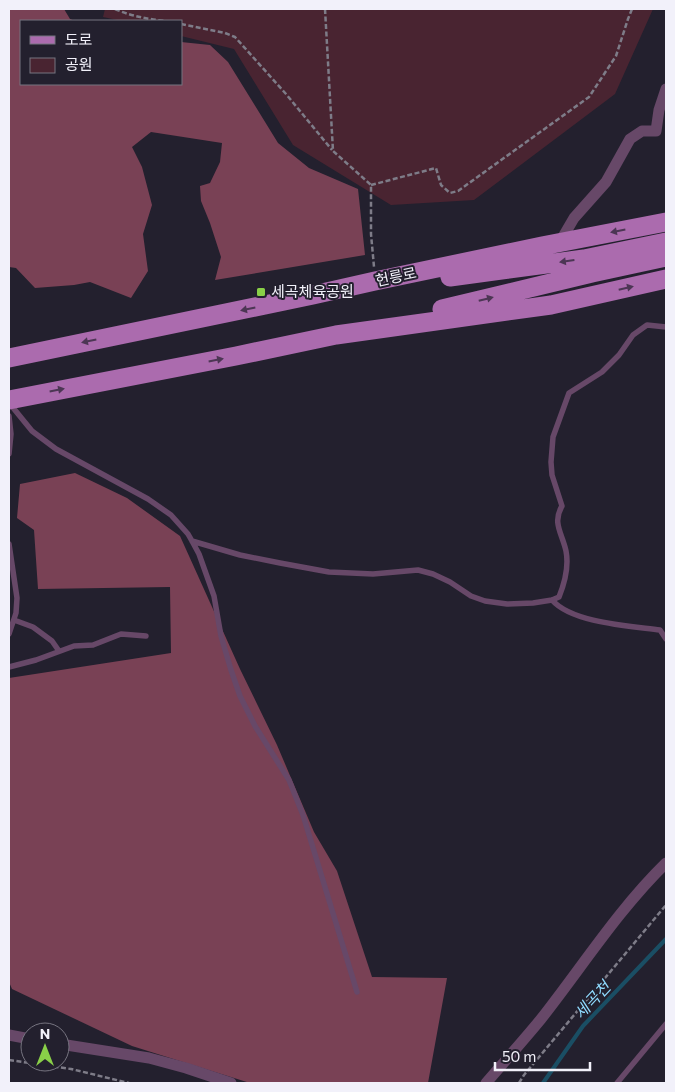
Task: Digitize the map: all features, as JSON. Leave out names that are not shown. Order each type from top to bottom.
[{"type":"main road","name":"헌릉로","points":[[9,358],[560,242],[666,222]]},
{"type":"main road","points":[[312,295],[584,259],[666,242]]},
{"type":"main road","points":[[9,401],[336,335],[666,257]]},
{"type":"main road","points":[[336,335],[551,305],[666,279]]},
{"type":"street","points":[[560,242],[574,218],[606,182],[630,139],[642,131],[656,131],[659,110],[666,88]]},
{"type":"street","points":[[486,1083],[540,1019],[615,920],[666,863]]},
{"type":"street","points":[[70,1046],[149,1058],[231,1083]]},
{"type":"lane","points":[[192,541],[240,555],[329,572],[373,574],[418,570],[442,578],[471,596],[485,601],[507,604],[533,603],[559,597],[565,583],[566,552],[557,521],[558,513],[562,506],[552,475],[551,462],[553,437],[569,393],[602,372],[619,355],[633,335],[647,325],[666,327]]},
{"type":"lane","points":[[9,401],[32,431],[56,449],[148,499],[171,515],[188,534],[199,554],[214,596],[221,636],[240,696],[255,726],[290,780],[303,815],[357,992]]},
{"type":"lane","points":[[9,416],[11,434],[9,454]]},
{"type":"lane","points":[[9,544],[17,598],[16,613],[9,634]]},
{"type":"lane","points":[[552,600],[557,606],[578,616],[601,622],[660,630],[666,639]]},
{"type":"lane","points":[[14,620],[32,627],[52,640],[59,652]]},
{"type":"lane","points":[[9,666],[36,660],[74,646],[93,645],[120,634],[146,636]]},
{"type":"lane","points":[[617,1083],[666,1024]]},
{"type":"path","points":[[115,9],[141,18],[156,20]]},
{"type":"path","points":[[325,9],[333,151]]},
{"type":"path","points":[[371,185],[436,168],[441,185],[450,193],[458,191],[589,97],[616,56],[632,9]]},
{"type":"path","points":[[182,24],[225,33],[235,37],[286,94],[333,151],[371,185],[375,281]]},
{"type":"path","points":[[519,1083],[666,905]]},
{"type":"path","points":[[9,1060],[70,1069],[129,1083]]},
{"type":"green space","points":[[105,9],[653,9],[615,94],[474,200],[391,205],[293,145],[234,49],[182,36],[182,20],[117,20],[103,17]]},
{"type":"shaded area","points":[[9,9],[64,9],[72,20],[20,20],[20,85],[182,85],[182,42],[210,45],[228,62],[278,143],[309,168],[358,189],[365,255],[215,280],[221,257],[201,201],[200,186],[210,183],[220,162],[222,143],[151,132],[132,147],[142,167],[152,205],[143,234],[148,271],[131,298],[90,282],[35,288],[16,268],[9,267]]},
{"type":"shaded area","points":[[75,473],[127,498],[180,536],[240,669],[277,745],[314,832],[337,871],[372,977],[447,978],[428,1083],[250,1083],[132,1046],[12,989],[9,982],[9,678],[171,653],[170,587],[38,589],[34,530],[17,518],[20,484]]},
{"type":"waterway","name":"세곡천","points":[[543,1083],[583,1026],[666,939]]},
{"type":"place","name":"세곡체육공원","points":[[261,292]]}]
